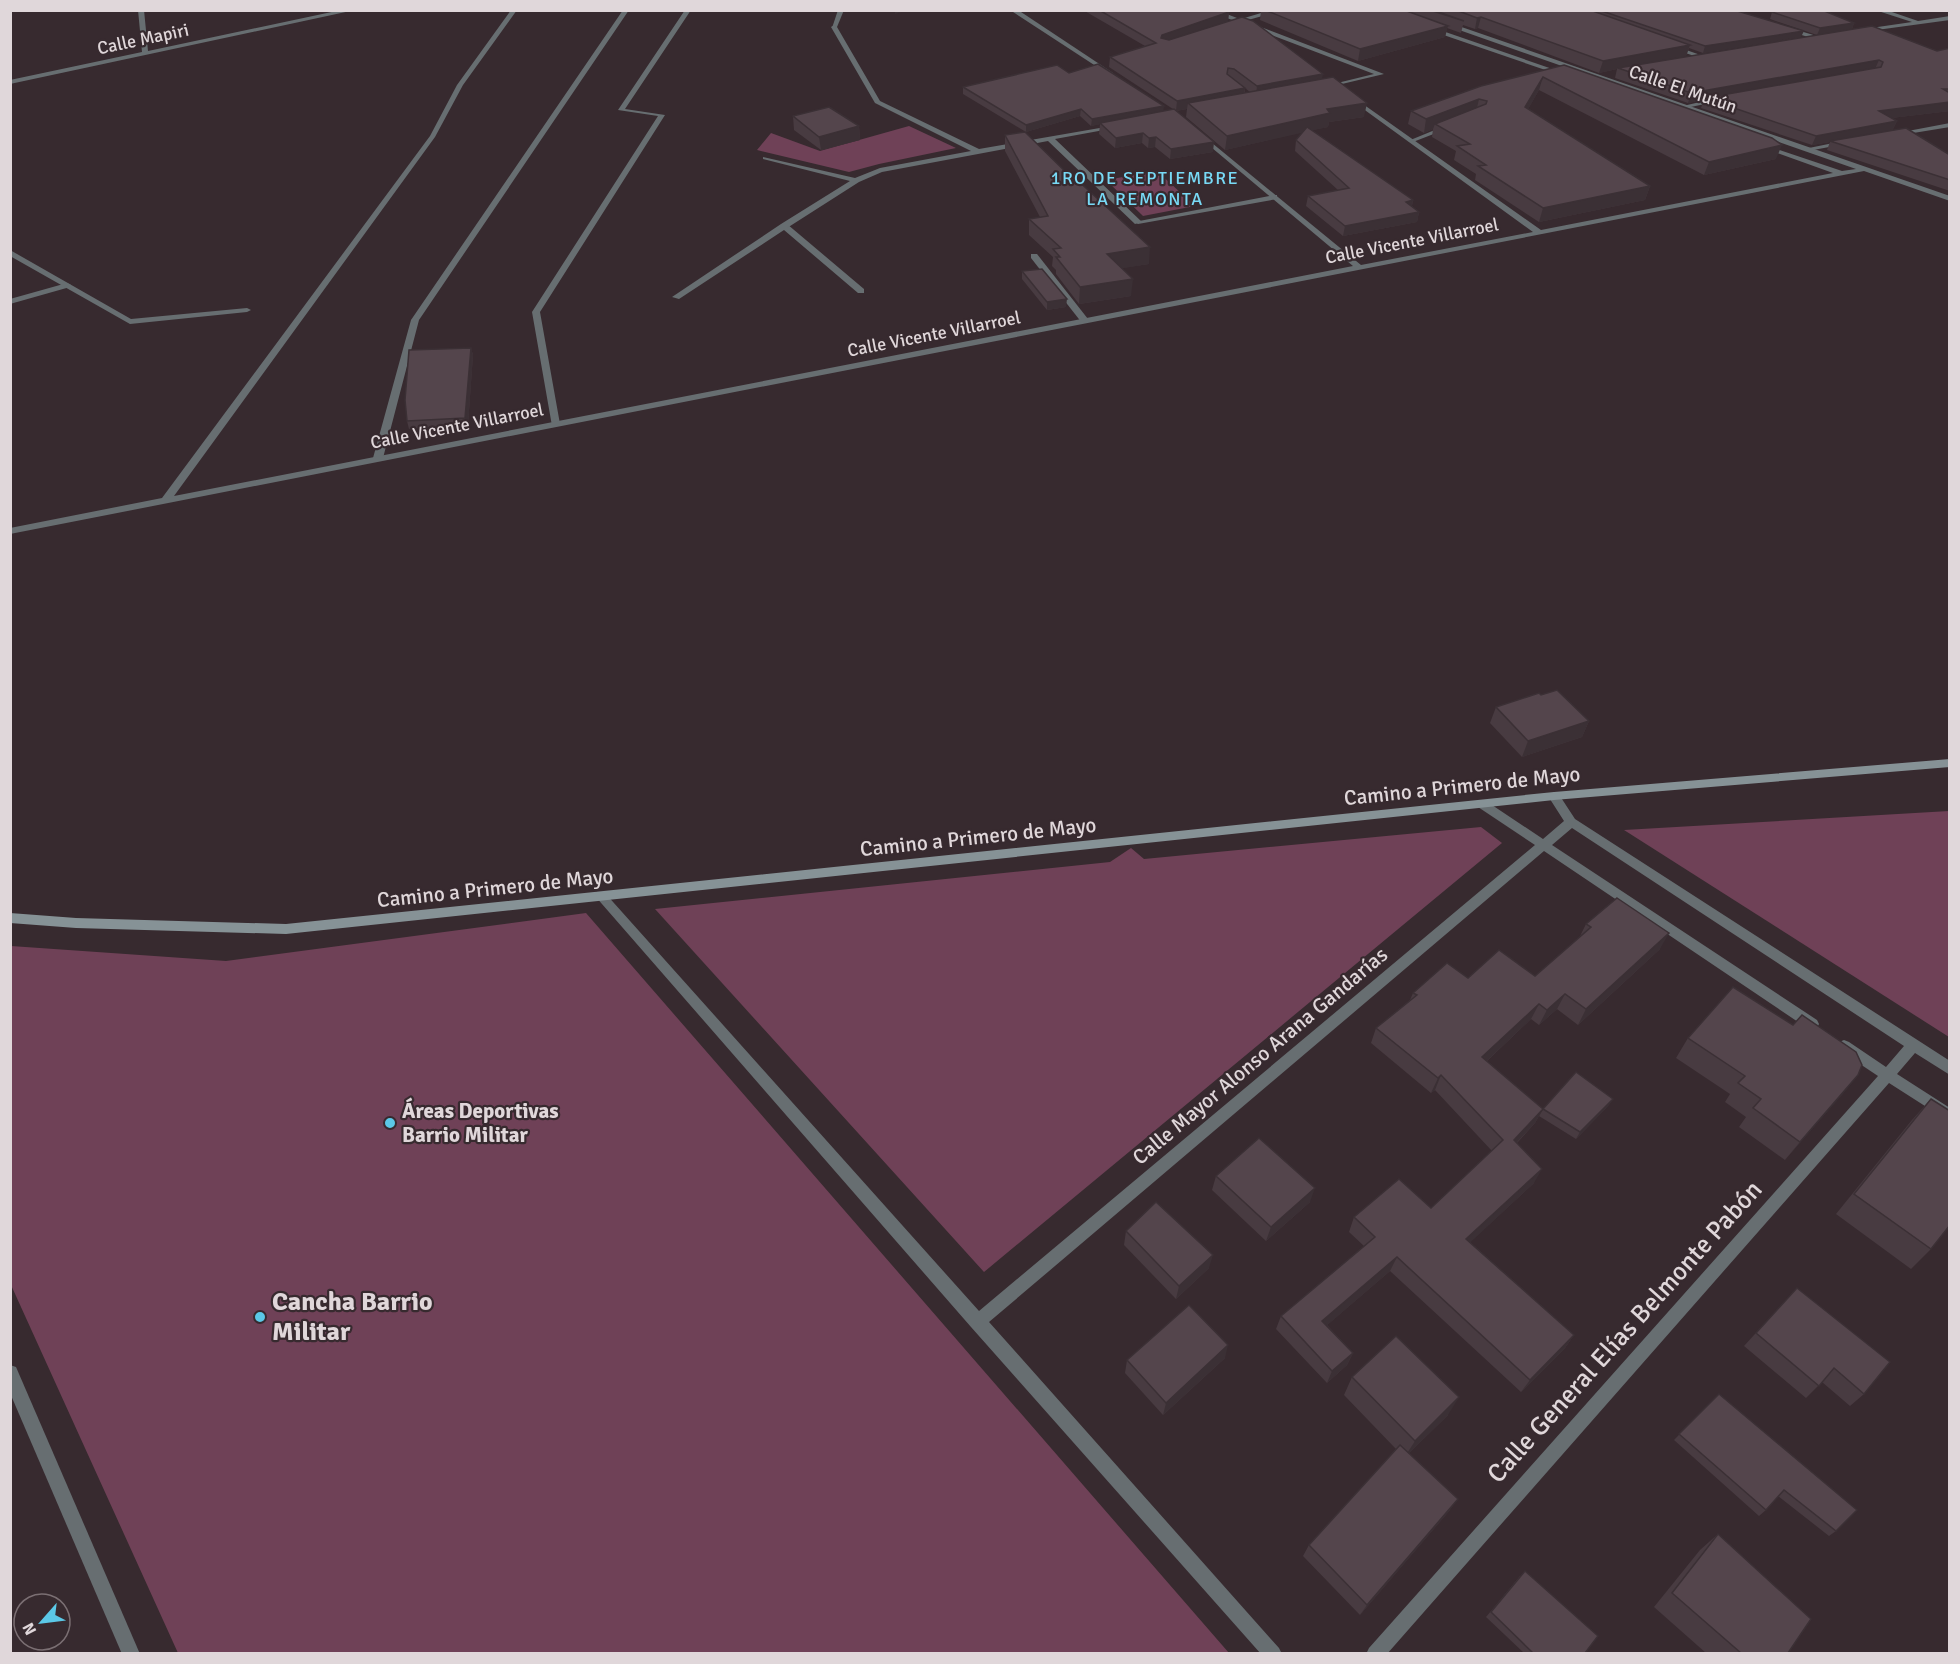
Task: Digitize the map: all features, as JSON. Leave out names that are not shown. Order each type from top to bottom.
[{"type":"main road","name":"Camino a Primero de Mayo","points":[[10,918],[76,923],[286,929],[1554,796],[1950,763]]},
{"type":"street","points":[[141,10],[145,53]]},
{"type":"street","name":"Calle Mapiri","points":[[10,82],[352,10]]},
{"type":"street","points":[[166,500],[434,135],[460,85],[514,10]]},
{"type":"street","points":[[378,458],[415,320],[626,10]]},
{"type":"street","points":[[555,424],[536,312],[662,115],[621,110],[688,10]]},
{"type":"street","points":[[841,10],[834,27],[877,102],[977,152]]},
{"type":"street","points":[[1013,10],[1117,77]]},
{"type":"street","points":[[1209,10],[1381,74],[1321,88]]},
{"type":"street","points":[[1228,25],[1280,10]]},
{"type":"street","points":[[1878,10],[1919,23]]},
{"type":"street","points":[[1851,33],[1950,18]]},
{"type":"street","name":"Calle El Mutún","points":[[1440,22],[1950,199]]},
{"type":"street","points":[[1423,26],[1568,76]]},
{"type":"street","points":[[1784,28],[1818,38]]},
{"type":"street","points":[[1795,42],[1829,36]]},
{"type":"street","points":[[1660,43],[1703,57]]},
{"type":"street","points":[[1682,61],[1714,55]]},
{"type":"street","points":[[1579,80],[1608,74]]},
{"type":"street","points":[[1334,85],[1540,233]]},
{"type":"street","points":[[1686,106],[1721,100]]},
{"type":"street","points":[[676,297],[856,180],[880,171],[1129,123]]},
{"type":"street","points":[[1411,141],[1460,123]]},
{"type":"street","points":[[1891,135],[1950,125]]},
{"type":"street","points":[[1193,130],[1360,268]]},
{"type":"street","points":[[1049,138],[1138,222],[1274,197]]},
{"type":"street","points":[[1808,149],[1855,141]]},
{"type":"street","points":[[1754,143],[1842,174]]},
{"type":"street","points":[[765,158],[856,180]]},
{"type":"street","name":"Calle Vicente Villarroel","points":[[10,531],[1865,169]]},
{"type":"street","points":[[784,226],[861,291]]},
{"type":"street","points":[[10,252],[130,322],[247,310]]},
{"type":"street","points":[[1034,256],[1085,321]]},
{"type":"street","points":[[10,302],[67,285]]},
{"type":"street","points":[[1554,796],[1571,822],[1950,1069]]},
{"type":"street","points":[[1482,804],[1950,1116]]},
{"type":"street","name":"Calle Mayor Alonso Arana Gandarías","points":[[977,1322],[1571,822]]},
{"type":"street","points":[[601,896],[1273,1653]]},
{"type":"street","name":"Calle General Elías Belmonte Pabón","points":[[1375,1653],[1914,1045]]},
{"type":"street","points":[[10,1373],[131,1653]]},
{"type":"shaded area","points":[[909,126],[956,148],[849,172],[757,150],[771,133],[820,151]]},
{"type":"shaded area","points":[[1157,171],[1195,206],[1143,216],[1106,180]]},
{"type":"shaded area","points":[[1949,811],[1949,1037],[1624,830]]},
{"type":"shaded area","points":[[1481,827],[1502,843],[984,1272],[655,909],[1110,862],[1131,848],[1144,859]]},
{"type":"shaded area","name":"Áreas Deportivas Barrio Militar","points":[[586,913],[1229,1653],[178,1653],[11,1285],[11,946],[226,961]]},
{"type":"building","points":[[1099,10],[1227,10],[1229,12],[1162,35],[1161,38],[1169,40],[1242,17],[1253,21],[1323,74],[1257,86],[1234,69],[1228,68],[1227,74],[1245,88],[1177,101],[1110,57],[1156,43]]},
{"type":"building","points":[[1265,10],[1404,10],[1448,26],[1360,49]]},
{"type":"building","points":[[1456,10],[1590,10],[1690,45],[1603,61]]},
{"type":"building","points":[[1599,10],[1734,10],[1804,31],[1705,46]]},
{"type":"building","points":[[1822,10],[1854,23],[1820,28],[1772,12]]},
{"type":"building","points":[[1872,26],[1937,51],[1950,48],[1950,89],[1943,89],[1950,93],[1950,102],[1879,111],[1897,121],[1816,136],[1705,98],[1881,67],[1883,62],[1879,60],[1691,93],[1618,68]]},
{"type":"building","points":[[1098,64],[1164,106],[1092,119],[1081,109],[1026,125],[963,87],[1057,65],[1069,73]]},
{"type":"building","points":[[1564,65],[1772,138],[1782,145],[1709,162],[1543,77],[1525,107],[1650,186],[1543,208],[1478,166],[1486,165],[1457,146],[1470,144],[1435,124],[1486,104],[1487,101],[1479,99],[1426,119],[1411,111],[1481,86]]},
{"type":"building","points":[[1333,77],[1367,103],[1327,109],[1330,113],[1227,136],[1188,103]]},
{"type":"building","points":[[829,107],[859,126],[819,137],[793,116]]},
{"type":"building","points":[[1174,109],[1214,142],[1171,149],[1156,137],[1149,138],[1143,133],[1116,138],[1100,123]]},
{"type":"building","points":[[1307,127],[1413,200],[1406,202],[1419,212],[1345,226],[1308,196],[1349,188],[1296,140]]},
{"type":"building","points":[[1906,128],[1950,155],[1950,180],[1830,141]]},
{"type":"building","points":[[1025,132],[1072,178],[1074,177],[1150,247],[1107,254],[1133,279],[1080,287],[1056,257],[1060,257],[1053,249],[1061,248],[1029,219],[1048,216],[1005,135]]},
{"type":"building","points":[[1042,269],[1067,299],[1047,302],[1022,271]]},
{"type":"building","points":[[471,348],[465,418],[407,421],[405,400],[409,350]]},
{"type":"building","points":[[1557,690],[1589,721],[1528,741],[1496,707],[1539,693],[1541,695]]},
{"type":"building","points":[[1617,898],[1669,933],[1586,1009],[1565,994],[1547,1010],[1539,1004],[1482,1057],[1543,1109],[1514,1140],[1542,1169],[1466,1239],[1574,1335],[1530,1380],[1397,1257],[1322,1321],[1353,1353],[1332,1371],[1281,1316],[1375,1237],[1354,1217],[1399,1179],[1431,1208],[1503,1140],[1441,1075],[1438,1078],[1376,1028],[1417,995],[1413,993],[1447,963],[1468,978],[1499,950],[1535,976],[1591,927],[1586,924]]},
{"type":"building","points":[[1733,987],[1793,1025],[1802,1015],[1856,1052],[1862,1065],[1858,1075],[1800,1142],[1753,1108],[1761,1099],[1738,1083],[1745,1076],[1688,1038]]},
{"type":"building","points":[[1576,1072],[1613,1099],[1580,1132],[1543,1109]]},
{"type":"building","points":[[1931,1099],[1950,1111],[1950,1225],[1931,1249],[1854,1194]]},
{"type":"building","points":[[1259,1138],[1315,1188],[1271,1227],[1216,1176]]},
{"type":"building","points":[[1156,1202],[1213,1255],[1179,1286],[1126,1231]]},
{"type":"building","points":[[1797,1288],[1890,1362],[1864,1394],[1834,1368],[1819,1386],[1756,1333]]},
{"type":"building","points":[[1189,1305],[1228,1345],[1166,1403],[1127,1360]]},
{"type":"building","points":[[1396,1336],[1459,1397],[1415,1441],[1352,1377]]},
{"type":"building","points":[[1719,1394],[1857,1510],[1836,1531],[1784,1490],[1766,1510],[1679,1434]]},
{"type":"building","points":[[1400,1445],[1458,1499],[1367,1605],[1309,1545]]},
{"type":"building","points":[[1718,1534],[1811,1619],[1788,1653],[1741,1653],[1672,1593]]},
{"type":"building","points":[[1525,1571],[1598,1636],[1585,1653],[1533,1653],[1491,1612]]},
{"type":"place","name":"Áreas Deportivas Barrio Militar","points":[[390,1123]]},
{"type":"place","name":"Cancha Barrio Militar","points":[[260,1317]]},
{"type":"district","name":"1RO DE SEPTIEMBRE LA REMONTA","points":[[1145,188]]}]
